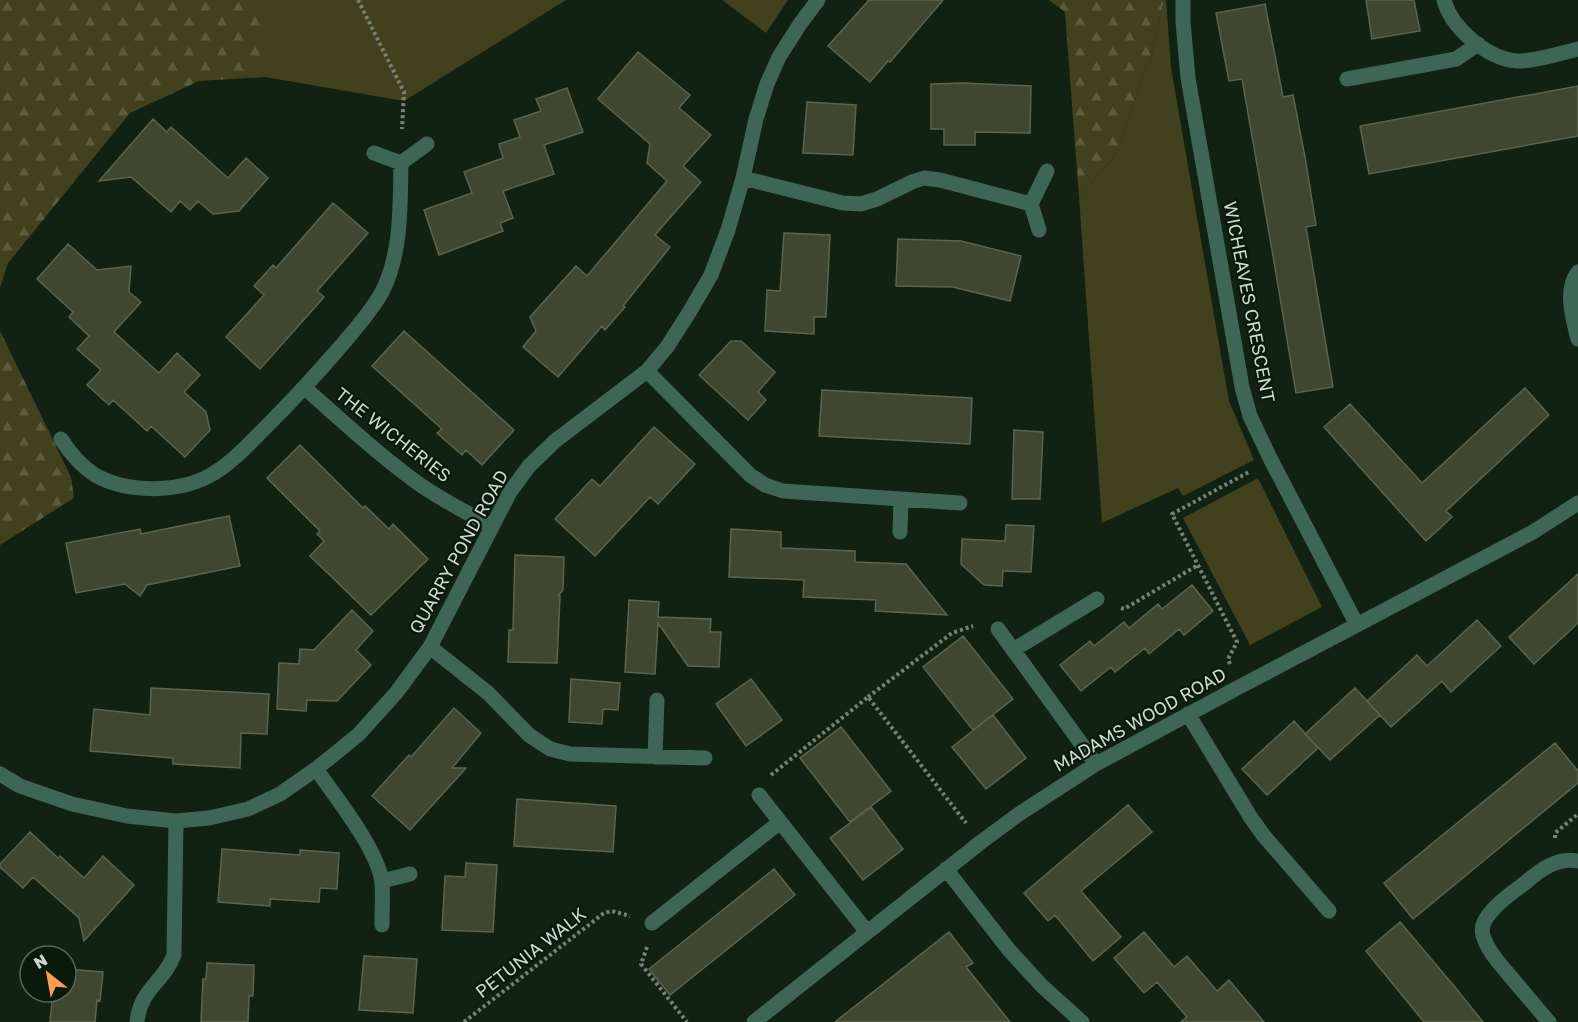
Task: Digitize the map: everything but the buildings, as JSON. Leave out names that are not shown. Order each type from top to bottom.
[{"type":"street","name":"QUARRY POND ROAD","points":[[0,774],[20,786],[72,804],[127,816],[176,821],[209,818],[248,809],[280,794],[358,735],[396,693],[430,646],[510,492],[529,466],[555,441],[647,371],[667,347],[690,311],[711,275],[728,230],[767,84],[779,57],[818,0]]},
{"type":"street","name":"WICHEAVES CRESCENT","points":[[1183,0],[1188,78],[1242,387],[1250,416],[1357,625]]},
{"type":"street","points":[[1444,0],[1453,19],[1466,36],[1497,55],[1517,61],[1578,49]]},
{"type":"street","points":[[1347,79],[1456,59],[1478,44]]},
{"type":"street","points":[[374,153],[401,163],[427,144]]},
{"type":"street","name":"THE WICHERIES","points":[[61,439],[80,464],[95,475],[120,486],[159,489],[185,486],[209,476],[231,461],[304,388],[364,318],[382,291],[392,263],[398,232],[401,163]]},
{"type":"street","points":[[1039,230],[1031,204],[1047,171]]},
{"type":"street","points":[[743,178],[843,203],[861,204],[924,178],[940,180],[1031,204]]},
{"type":"street","points":[[1578,272],[1573,279],[1571,308],[1578,339]]},
{"type":"street","points":[[647,371],[750,475],[765,485],[783,491],[960,503]]},
{"type":"street","name":"THE WICHERIES","points":[[304,388],[386,459],[420,484],[448,503],[492,526]]},
{"type":"street","points":[[900,532],[902,500]]},
{"type":"street","name":"MADAMS WOOD ROAD","points":[[754,1022],[981,842],[1019,814],[1096,764],[1533,532],[1578,503]]},
{"type":"street","points":[[1013,650],[1097,599]]},
{"type":"street","points":[[998,629],[1096,764]]},
{"type":"street","points":[[430,646],[488,693],[529,735],[550,749],[570,754],[705,758]]},
{"type":"street","points":[[655,757],[657,700]]},
{"type":"street","points":[[1188,714],[1258,827],[1329,911]]},
{"type":"street","points":[[316,769],[364,838],[375,860],[382,881],[382,925]]},
{"type":"street","points":[[759,795],[867,932]]},
{"type":"street","points":[[137,1022],[144,996],[170,965],[174,955],[176,821]]},
{"type":"street","points":[[652,923],[780,822]]},
{"type":"street","points":[[1549,1022],[1491,952],[1483,937],[1482,926],[1499,904],[1540,870],[1570,859],[1578,861]]},
{"type":"street","points":[[946,869],[1009,950],[1042,986],[1082,1022]]},
{"type":"street","points":[[382,881],[410,874]]},
{"type":"path","points":[[358,0],[404,92],[401,163]]},
{"type":"path","points":[[1241,686],[1228,659],[1238,642],[1172,514],[1271,460]]},
{"type":"path","points":[[1097,599],[1124,609],[1198,565]]},
{"type":"path","points":[[759,795],[765,779],[952,633],[983,622],[998,629]]},
{"type":"path","points":[[868,697],[981,842]]},
{"type":"path","name":"PETUNIA WALK","points":[[464,1022],[604,913],[612,911],[652,923]]},
{"type":"path","points":[[652,923],[646,954],[641,964],[687,1022]]},
{"type":"green space","points":[[0,0],[265,0],[265,77],[199,81],[130,113],[8,263],[0,288]]},
{"type":"green space","points":[[265,0],[566,0],[404,101],[265,77]]},
{"type":"green space","points":[[722,0],[788,0],[766,33]]},
{"type":"green space","points":[[1049,0],[1164,0],[1151,56],[1114,157],[1079,197],[1065,12]]},
{"type":"green space","points":[[1164,0],[1166,0],[1171,68],[1229,401],[1254,460],[1183,496],[1178,488],[1102,523],[1079,197],[1114,157],[1151,56]]},
{"type":"green space","points":[[0,331],[71,477],[74,498],[0,545]]},
{"type":"green space","points":[[1258,478],[1322,607],[1250,645],[1183,518]]}]
